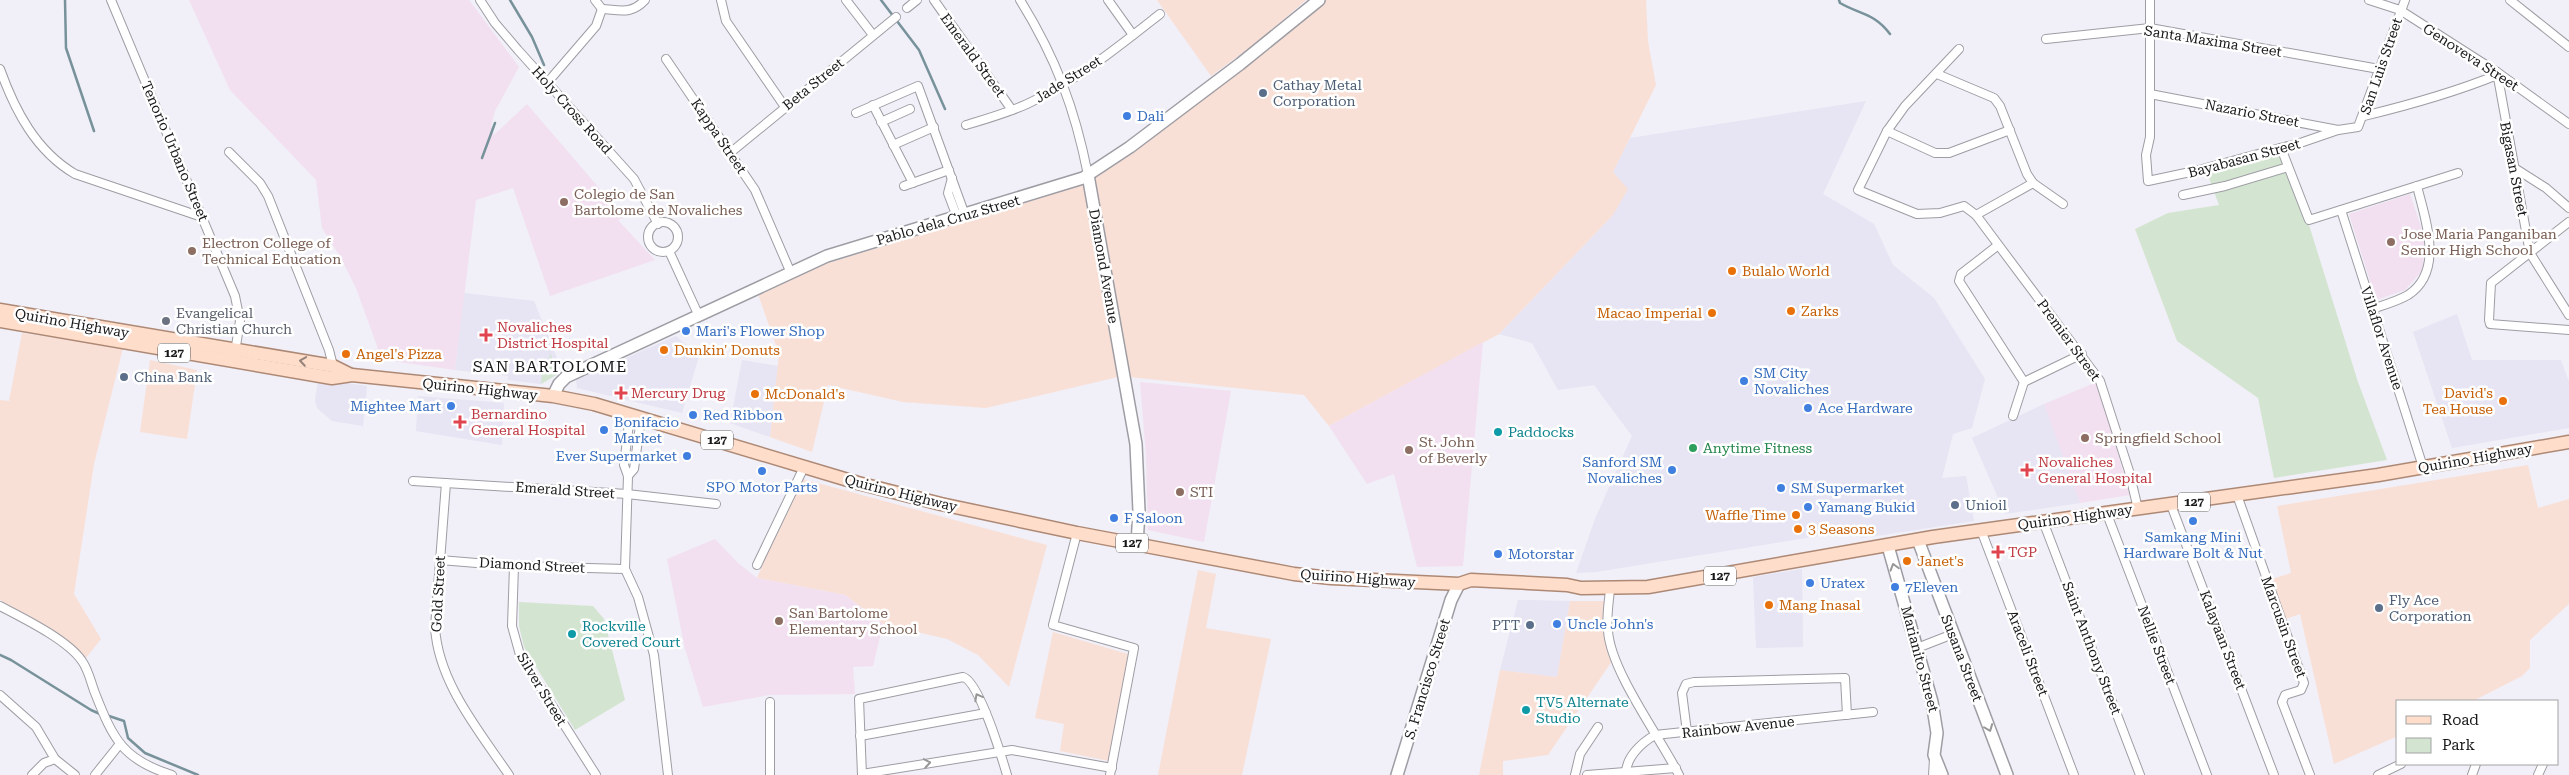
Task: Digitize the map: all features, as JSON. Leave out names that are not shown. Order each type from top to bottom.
[{"type":"main road","name":"Quirino Highway","points":[[0,310],[110,336]]},
{"type":"main road","name":"Quirino Highway","points":[[0,321],[234,356],[333,366],[349,374]]},
{"type":"main road","name":"Quirino Highway","points":[[234,356],[332,378],[349,374],[553,396],[594,404],[804,467],[941,504],[1137,544],[1331,578],[1459,584],[1470,588],[1531,591],[1566,592],[1580,588],[1648,587],[1981,530],[2171,505],[2423,467],[2569,442]]},
{"type":"street","name":"Tenorio Urbano Street","points":[[110,0],[238,304],[240,321],[234,356]]},
{"type":"street","name":"Holy Cross Road","points":[[480,0],[495,23],[634,179],[658,224]]},
{"type":"street","points":[[595,0],[602,9],[623,12],[632,10],[645,0]]},
{"type":"street","points":[[721,0],[726,21],[785,107]]},
{"type":"street","points":[[846,0],[873,35]]},
{"type":"street","points":[[907,8],[917,0]]},
{"type":"street","name":"Emerald Street","points":[[934,0],[1012,110]]},
{"type":"street","name":"Diamond Avenue","points":[[1020,0],[1036,26],[1064,84],[1088,175],[1136,444],[1139,511],[1137,544]]},
{"type":"street","points":[[1108,0],[1133,35]]},
{"type":"street","name":"Pablo dela Cruz Street","points":[[553,396],[559,384],[566,377],[790,271],[855,246],[961,216],[1088,175],[1240,64],[1319,0]]},
{"type":"street","points":[[2150,0],[2150,94]]},
{"type":"street","name":"Genoveva Street","points":[[2368,0],[2400,10],[2569,124]]},
{"type":"street","name":"San Luis Street","points":[[2354,128],[2361,124],[2405,0]]},
{"type":"street","points":[[2510,0],[2569,47]]},
{"type":"street","points":[[547,83],[596,26],[602,9]]},
{"type":"street","name":"Jade Street","points":[[966,125],[1012,110],[1064,84],[1160,14]]},
{"type":"street","name":"Beta Street","points":[[730,153],[896,17]]},
{"type":"street","name":"Santa Maxima Street","points":[[2046,39],[2150,28],[2379,69]]},
{"type":"street","points":[[1959,49],[1911,99],[1887,131],[1858,190],[1918,214],[1940,213],[1964,206],[1976,215],[2033,183]]},
{"type":"street","name":"Kappa Street","points":[[666,59],[760,201],[790,271]]},
{"type":"street","points":[[0,69],[13,104],[24,125],[58,164],[75,174],[202,217]]},
{"type":"street","points":[[1937,74],[1994,98],[2010,130],[2027,174],[2033,183],[2063,204]]},
{"type":"street","points":[[2364,116],[2411,105],[2466,88],[2497,74]]},
{"type":"street","name":"Bigasan Street","points":[[2497,74],[2530,253],[2569,315]]},
{"type":"street","points":[[856,113],[918,86],[952,178],[948,192],[961,216]]},
{"type":"street","name":"Nazario Street","points":[[2150,94],[2338,130],[2354,128]]},
{"type":"street","name":"Bayabasan Street","points":[[2150,94],[2150,137],[2146,155],[2148,181],[2195,171],[2281,148],[2338,130]]},
{"type":"street","points":[[873,105],[913,183]]},
{"type":"street","points":[[881,122],[910,109]]},
{"type":"street","points":[[893,145],[934,127]]},
{"type":"street","points":[[1887,131],[1935,153],[1949,153],[2010,130]]},
{"type":"street","points":[[2281,148],[2309,220],[2458,173]]},
{"type":"street","points":[[229,152],[260,183],[268,196],[329,350],[333,366]]},
{"type":"street","points":[[2183,195],[2225,186],[2288,167]]},
{"type":"street","points":[[2513,167],[2546,188],[2569,208]]},
{"type":"street","points":[[904,186],[949,170]]},
{"type":"street","points":[[2372,309],[2408,295],[2419,284],[2428,268],[2430,251],[2429,232],[2417,186]]},
{"type":"street","name":"Villaflor Avenue","points":[[2341,210],[2423,467]]},
{"type":"street","name":"Premier Street","points":[[1976,215],[1997,246],[2082,354],[2100,381],[2129,471],[2138,509]]},
{"type":"street","points":[[2569,222],[2490,286],[2490,324],[2569,330]]},
{"type":"street","points":[[668,223],[676,229],[678,239],[674,248],[670,251],[659,252],[654,250],[649,241],[650,231],[658,224],[668,223]]},
{"type":"street","points":[[1997,246],[1961,274],[1959,281],[2024,382]]},
{"type":"street","points":[[670,251],[698,314]]},
{"type":"street","points":[[2013,416],[2024,382],[2082,354]]},
{"type":"street","points":[[636,416],[624,465],[628,476],[625,569],[638,597],[654,655],[668,775]]},
{"type":"street","points":[[628,476],[634,469],[636,416]]},
{"type":"street","points":[[757,565],[804,467]]},
{"type":"street","name":"Emerald Street","points":[[413,481],[627,494],[716,504]]},
{"type":"street","name":"Gold Street","points":[[446,483],[436,649],[464,707],[509,775]]},
{"type":"street","name":"Marcusin Street","points":[[2237,495],[2304,683],[2301,690],[2286,696],[2282,702],[2310,775]]},
{"type":"street","name":"Kalayaan Street","points":[[2171,505],[2274,775]]},
{"type":"street","name":"Nellie Street","points":[[2108,514],[2207,775]]},
{"type":"street","name":"Saint Anthony Street","points":[[2043,521],[2140,775]]},
{"type":"street","name":"Araceli Street","points":[[1981,530],[2074,775]]},
{"type":"street","points":[[1007,775],[1000,750],[986,713],[966,678],[859,699],[862,774],[1000,750],[1012,750],[1111,772],[1134,648],[1053,624],[1077,533]]},
{"type":"street","name":"Susana Street","points":[[1918,540],[2007,775]]},
{"type":"street","name":"Marianito Street","points":[[1888,546],[1936,717],[1933,775]]},
{"type":"street","name":"Diamond Street","points":[[440,560],[514,566],[625,569]]},
{"type":"street","name":"Silver Street","points":[[514,566],[512,626],[520,655],[596,775]]},
{"type":"street","name":"S. Francisco Street","points":[[1397,775],[1451,600],[1459,584]]},
{"type":"street","points":[[1588,775],[1677,772],[1655,735],[1618,664],[1607,630],[1610,589]]},
{"type":"street","points":[[0,606],[48,633],[76,655],[87,670],[104,717],[119,745],[143,763],[169,774]]},
{"type":"street","points":[[1917,648],[1953,634]]},
{"type":"street","points":[[1687,732],[1682,693],[1686,684],[1694,682],[1845,678],[1847,715]]},
{"type":"street","points":[[0,695],[36,727],[55,759],[75,775]]},
{"type":"street","points":[[770,702],[770,775]]},
{"type":"street","name":"Rainbow Avenue","points":[[1655,735],[1873,712]]},
{"type":"street","points":[[860,736],[986,713]]},
{"type":"street","points":[[1575,775],[1580,754],[1598,727]]},
{"type":"street","points":[[1625,774],[1628,761],[1641,745],[1655,735]]},
{"type":"street","points":[[95,775],[119,745]]},
{"type":"street","points":[[1934,755],[1942,775]]},
{"type":"street","points":[[32,775],[44,763],[55,759]]},
{"type":"street","points":[[2380,775],[2399,765]]},
{"type":"shaded area","points":[[189,0],[469,0],[519,67],[495,111],[491,125],[494,135],[527,104],[624,217],[618,220],[655,260],[550,296],[513,188],[476,200],[455,370],[378,359],[377,346],[356,288],[341,258],[322,228],[316,180],[230,90]]},
{"type":"shaded area","points":[[1157,0],[1306,0],[1261,39],[1211,76]]},
{"type":"shaded area","name":"Cathay Metal Corporation","points":[[1324,0],[1646,0],[1648,41],[1656,85],[1613,172],[1628,189],[1613,215],[1499,334],[1329,426],[1304,395],[1129,377],[1091,178]]},
{"type":"shaded area","name":"SM City Novaliches","points":[[1866,101],[1823,194],[1874,224],[1893,265],[1934,298],[1985,379],[1972,428],[1953,434],[1942,478],[1966,476],[1974,521],[1863,538],[1843,532],[1596,572],[1576,573],[1595,519],[1632,436],[1594,385],[1558,390],[1532,343],[1499,334],[1613,215],[1613,172],[1630,138]]},
{"type":"shaded area","points":[[1084,182],[1118,377],[986,408],[903,402],[828,385],[812,452],[770,437],[779,354],[758,294],[825,264],[1047,196]]},
{"type":"shaded area","name":"Jose Maria Panganiban Senior High School","points":[[2410,194],[2423,233],[2425,251],[2422,271],[2405,290],[2376,300],[2349,214]]},
{"type":"shaded area","points":[[464,293],[534,301],[557,358],[555,364],[558,374],[541,384],[508,380],[508,376],[455,370]]},
{"type":"shaded area","points":[[2457,314],[2472,360],[2561,360],[2569,382],[2569,428],[2452,448],[2413,332]]},
{"type":"shaded area","points":[[22,333],[123,348],[94,464],[74,594],[101,639],[86,658],[50,629],[0,600],[0,400],[9,401]]},
{"type":"shaded area","points":[[676,336],[699,356],[682,413],[577,388],[576,380]]},
{"type":"shaded area","name":"St. John of Beverly","points":[[1483,342],[1463,566],[1417,567],[1394,474],[1367,484],[1329,426]]},
{"type":"shaded area","points":[[150,360],[197,370],[187,439],[140,432]]},
{"type":"shaded area","name":"McDonald's","points":[[742,360],[778,366],[770,437],[730,423]]},
{"type":"shaded area","points":[[318,379],[367,386],[363,426],[332,421],[317,408],[315,401]]},
{"type":"shaded area","name":"STI","points":[[1140,382],[1231,391],[1204,542],[1148,530],[1146,454]]},
{"type":"shaded area","name":"Springfield School","points":[[2097,382],[2130,495],[2080,503],[2044,404]]},
{"type":"shaded area","name":"Bernardino General Hospital","points":[[418,396],[504,403],[502,445],[416,431]]},
{"type":"shaded area","name":"Novaliches General Hospital","points":[[2044,404],[2080,503],[2005,514],[1972,438]]},
{"type":"shaded area","points":[[2528,465],[2538,508],[2569,499],[2569,604],[2530,640],[2530,668],[2522,676],[2475,700],[2396,700],[2396,737],[2334,764],[2300,614],[2283,620],[2269,580],[2291,573],[2277,506]]},
{"type":"shaded area","points":[[799,478],[1047,545],[1009,687],[978,655],[947,639],[883,624],[845,595],[757,578]]},
{"type":"shaded area","name":"San Bartolome Elementary School","points":[[715,539],[738,563],[757,578],[845,595],[883,624],[873,666],[853,667],[855,694],[769,695],[703,707],[685,649],[667,559]]},
{"type":"shaded area","points":[[1802,569],[1803,647],[1756,648],[1753,577]]},
{"type":"shaded area","points":[[1198,570],[1216,574],[1206,628],[1271,639],[1242,775],[1158,775]]},
{"type":"shaded area","points":[[1518,600],[1570,601],[1557,677],[1500,670]]},
{"type":"shaded area","points":[[1570,601],[1606,601],[1603,634],[1612,661],[1548,755],[1503,761],[1503,775],[1479,775],[1500,670],[1557,677]]},
{"type":"shaded area","points":[[1053,632],[1128,654],[1109,761],[1060,751],[1064,724],[1035,718]]},
{"type":"green space","points":[[2285,148],[2358,382],[2387,460],[2274,478],[2258,398],[2177,341],[2135,229],[2168,213],[2219,205],[2206,170]]},
{"type":"green space","points":[[550,353],[558,374],[541,384],[543,362],[549,362]]},
{"type":"green space","points":[[519,602],[593,606],[604,619],[625,700],[575,730],[524,647],[519,626]]},
{"type":"waterway","points":[[65,0],[66,48],[94,131]]},
{"type":"waterway","points":[[510,0],[532,37],[544,65]]},
{"type":"waterway","points":[[881,0],[919,50],[945,109]]},
{"type":"waterway","points":[[1839,0],[1840,3],[1873,18],[1890,34]]},
{"type":"waterway","points":[[482,158],[495,123]]},
{"type":"waterway","points":[[0,655],[100,714]]},
{"type":"waterway","points":[[106,715],[124,721],[128,738],[145,753],[198,775]]},
{"type":"place","name":"Cathay Metal Corporation","points":[[1263,93]]},
{"type":"place","name":"Dali","points":[[1127,116]]},
{"type":"place","name":"Colegio de San Bartolome de Novaliches","points":[[564,202]]},
{"type":"place","name":"Jose Maria Panganiban Senior High School","points":[[2391,242]]},
{"type":"place","name":"Electron College of Technical Education","points":[[192,251]]},
{"type":"place","name":"Bulalo World","points":[[1732,271]]},
{"type":"place","name":"Zarks","points":[[1791,311]]},
{"type":"place","name":"Macao Imperial","points":[[1712,313]]},
{"type":"place","name":"Evangelical Christian Church","points":[[166,321]]},
{"type":"place","name":"Mari's Flower Shop","points":[[686,331]]},
{"type":"place","name":"Novaliches District Hospital","points":[[486,335]]},
{"type":"place","name":"Dunkin' Donuts","points":[[664,350]]},
{"type":"place","name":"Angel's Pizza","points":[[346,354]]},
{"type":"place","name":"China Bank","points":[[124,377]]},
{"type":"place","name":"SM City Novaliches","points":[[1744,381]]},
{"type":"place","name":"Mercury Drug","points":[[621,393]]},
{"type":"place","name":"McDonald's","points":[[755,394]]},
{"type":"place","name":"David's Tea House","points":[[2503,401]]},
{"type":"place","name":"Mightee Mart","points":[[451,406]]},
{"type":"place","name":"Ace Hardware","points":[[1808,408]]},
{"type":"place","name":"Red Ribbon","points":[[693,415]]},
{"type":"place","name":"Bernardino General Hospital","points":[[460,422]]},
{"type":"place","name":"Bonifacio Market","points":[[604,430]]},
{"type":"place","name":"Paddocks","points":[[1498,432]]},
{"type":"place","name":"Springfield School","points":[[2085,438]]},
{"type":"place","name":"Anytime Fitness","points":[[1693,448]]},
{"type":"place","name":"St. John of Beverly","points":[[1409,450]]},
{"type":"place","name":"Ever Supermarket","points":[[687,456]]},
{"type":"place","name":"Sanford SM Novaliches","points":[[1672,470]]},
{"type":"place","name":"Novaliches General Hospital","points":[[2027,470]]},
{"type":"place","name":"SPO Motor Parts","points":[[762,471]]},
{"type":"place","name":"SM Supermarket","points":[[1781,488]]},
{"type":"place","name":"STI","points":[[1180,492]]},
{"type":"place","name":"Unioil","points":[[1955,505]]},
{"type":"place","name":"Yamang Bukid","points":[[1808,507]]},
{"type":"place","name":"Waffle Time","points":[[1796,515]]},
{"type":"place","name":"F Saloon","points":[[1114,518]]},
{"type":"place","name":"Samkang Mini Hardware Bolt & Nut","points":[[2193,521]]},
{"type":"place","name":"3 Seasons","points":[[1798,529]]},
{"type":"place","name":"TGP","points":[[1998,552]]},
{"type":"place","name":"Motorstar","points":[[1498,554]]},
{"type":"place","name":"Janet's","points":[[1907,561]]},
{"type":"place","name":"Uratex","points":[[1810,583]]},
{"type":"place","name":"7Eleven","points":[[1895,587]]},
{"type":"place","name":"Mang Inasal","points":[[1769,605]]},
{"type":"place","name":"Fly Ace Corporation","points":[[2379,608]]},
{"type":"place","name":"San Bartolome Elementary School","points":[[779,621]]},
{"type":"place","name":"Uncle John's","points":[[1557,624]]},
{"type":"place","name":"PTT","points":[[1530,625]]},
{"type":"place","name":"Rockville Covered Court","points":[[572,634]]},
{"type":"place","name":"TV5 Alternate Studio","points":[[1526,710]]},
{"type":"district","name":"SAN BARTOLOME","points":[[550,366]]}]
